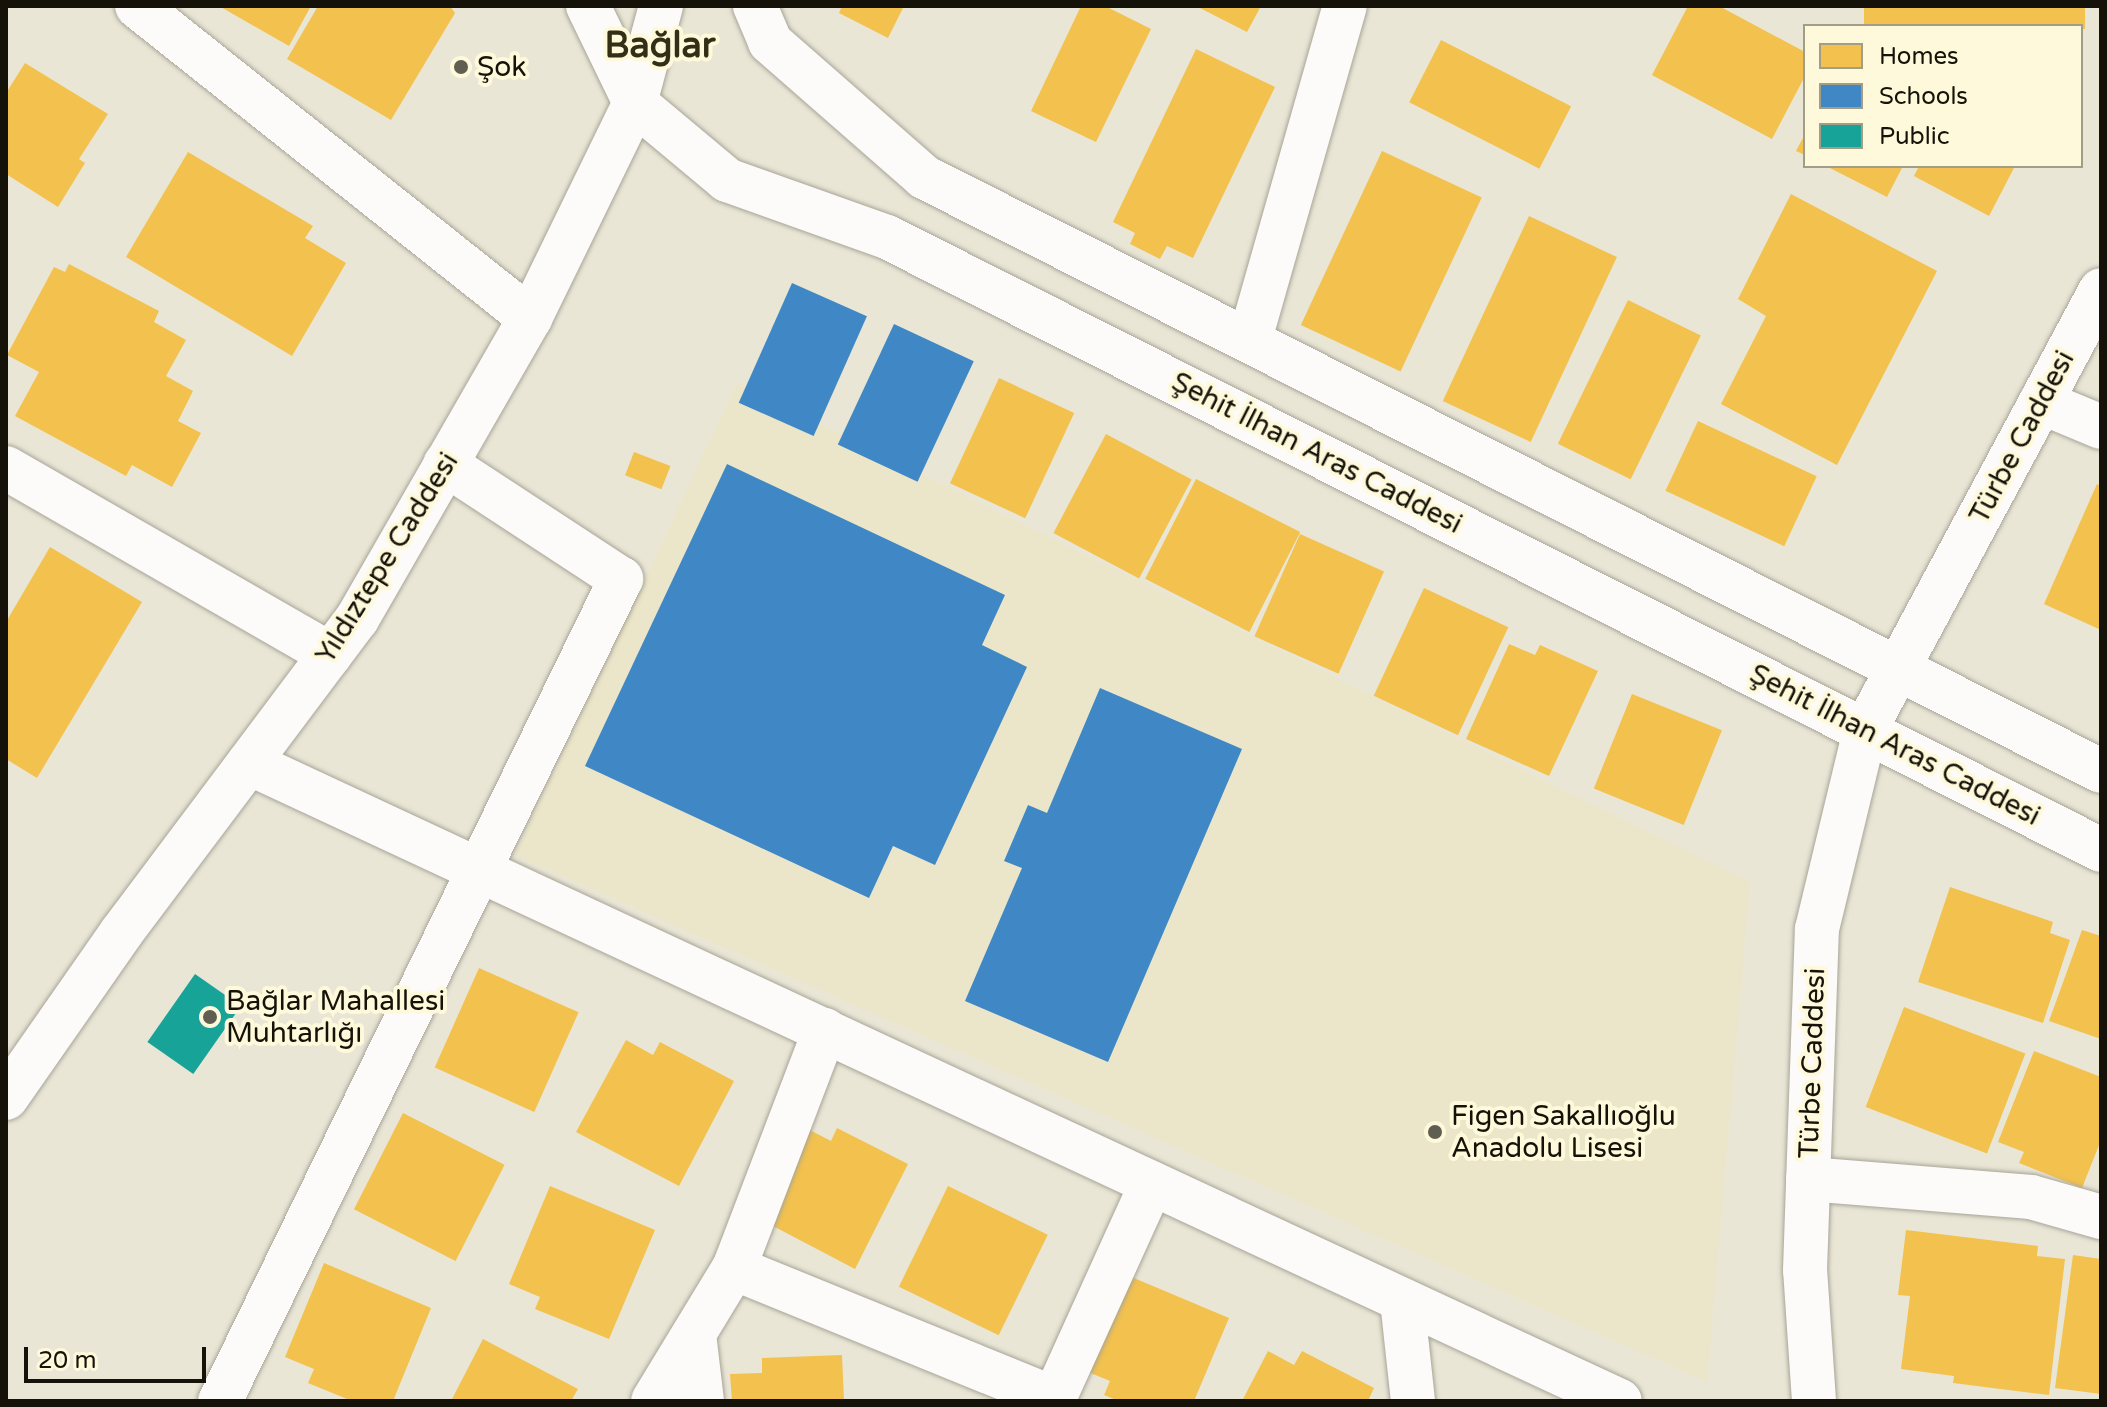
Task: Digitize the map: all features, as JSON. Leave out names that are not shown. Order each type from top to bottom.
[{"type":"street","points":[[137,6],[530,318]]},
{"type":"street","name":"Şehit İlhan Aras Caddesi","points":[[588,6],[635,103],[727,180],[887,237],[2101,850]]},
{"type":"street","name":"Yıldıztepe Caddesi","points":[[6,1098],[357,619],[530,318],[635,103],[661,6]]},
{"type":"street","points":[[755,6],[770,42],[924,177],[2101,771]]},
{"type":"street","points":[[1250,339],[1345,6]]},
{"type":"street","name":"Türbe Caddesi","points":[[1814,1401],[1805,1270],[1817,929],[1865,730],[2101,290]]},
{"type":"street","points":[[2041,402],[2101,427]]},
{"type":"street","points":[[237,1395],[480,869],[621,579],[445,464]]},
{"type":"street","points":[[6,468],[330,654]]},
{"type":"street","points":[[249,763],[1620,1401]]},
{"type":"street","points":[[653,1401],[734,1268],[825,1030]]},
{"type":"street","points":[[1808,1179],[2031,1197],[2101,1217]]},
{"type":"street","points":[[734,1268],[1053,1399],[1152,1183]]},
{"type":"street","points":[[1402,1300],[1413,1401]]},
{"type":"street","points":[[694,1334],[702,1401]]},
{"type":"shaded area","name":"Figen Sakallıoğlu Anadolu Lisesi","points":[[737,383],[1750,882],[1707,1382],[515,855]]},
{"type":"building: Homes","points":[[219,6],[311,6],[289,46]]},
{"type":"building: Homes","points":[[318,6],[450,6],[455,13],[391,120],[287,59]]},
{"type":"building: Homes","points":[[842,6],[904,6],[888,38],[839,13]]},
{"type":"building: Homes","points":[[1081,6],[1105,6],[1151,29],[1096,142],[1031,111]]},
{"type":"building: Homes","points":[[1196,6],[1261,6],[1247,32]]},
{"type":"building: Homes","points":[[1688,6],[1719,6],[1803,51],[1803,80],[1772,139],[1652,75]]},
{"type":"building: Homes","points":[[1864,6],[2085,6],[2085,29],[2083,24],[1864,24]]},
{"type":"building: Homes","points":[[1441,40],[1571,106],[1539,169],[1409,102]]},
{"type":"building: Homes","points":[[1196,49],[1275,87],[1193,258],[1167,246],[1160,259],[1130,244],[1135,233],[1113,222]]},
{"type":"building: Homes","points":[[25,63],[108,114],[79,159],[85,163],[58,207],[6,174],[6,93]]},
{"type":"building: Homes","points":[[1803,138],[1803,154],[1796,151]]},
{"type":"building: Homes","points":[[1382,151],[1482,197],[1401,371],[1301,325]]},
{"type":"building: Homes","points":[[188,152],[313,226],[305,238],[346,263],[292,356],[126,257]]},
{"type":"building: Homes","points":[[1830,168],[1902,168],[1887,197]]},
{"type":"building: Homes","points":[[1918,168],[2014,168],[1989,216],[1914,176]]},
{"type":"building: Homes","points":[[1791,194],[1937,271],[1837,465],[1721,404],[1766,316],[1738,299]]},
{"type":"building: Homes","points":[[1529,216],[1617,257],[1531,442],[1443,401]]},
{"type":"building: Homes","points":[[69,264],[159,311],[154,322],[186,340],[166,376],[193,391],[178,421],[201,433],[172,487],[132,465],[126,476],[15,416],[39,372],[7,355],[54,267],[65,272]]},
{"type":"building: Homes","points":[[1628,300],[1701,336],[1631,479],[1558,444]]},
{"type":"building: Homes","points":[[999,378],[1074,413],[1025,518],[950,483]]},
{"type":"building: Homes","points":[[1698,421],[1817,476],[1784,546],[1665,491]]},
{"type":"building: Homes","points":[[1106,434],[1192,480],[1139,578],[1053,533]]},
{"type":"building: Homes","points":[[634,452],[670,466],[661,489],[625,475]]},
{"type":"building: Homes","points":[[1196,479],[1300,532],[1249,632],[1145,579]]},
{"type":"building: Homes","points":[[2097,484],[2101,486],[2101,630],[2044,604]]},
{"type":"building: Homes","points":[[1300,534],[1384,571],[1338,674],[1254,636]]},
{"type":"building: Homes","points":[[50,547],[142,602],[37,778],[6,759],[6,622]]},
{"type":"building: Homes","points":[[1424,588],[1508,627],[1458,735],[1374,696]]},
{"type":"building: Homes","points":[[1509,644],[1535,655],[1540,645],[1598,671],[1549,776],[1466,739]]},
{"type":"building: Homes","points":[[1632,694],[1722,730],[1684,825],[1594,789]]},
{"type":"building: Homes","points":[[1950,887],[2053,922],[2050,933],[2070,940],[2043,1023],[1918,982]]},
{"type":"building: Homes","points":[[2082,930],[2101,936],[2101,1039],[2049,1021]]},
{"type":"building: Homes","points":[[479,968],[579,1012],[534,1112],[435,1068]]},
{"type":"building: Homes","points":[[1904,1007],[2025,1054],[1987,1153],[1866,1107]]},
{"type":"building: Homes","points":[[626,1040],[653,1055],[660,1042],[734,1081],[679,1186],[576,1132]]},
{"type":"building: Homes","points":[[2034,1051],[2101,1077],[2101,1140],[2082,1188],[2019,1163],[2024,1152],[1998,1142]]},
{"type":"building: Homes","points":[[403,1113],[505,1165],[456,1261],[354,1209]]},
{"type":"building: Homes","points":[[802,1126],[831,1141],[837,1128],[908,1164],[855,1269],[756,1217]]},
{"type":"building: Homes","points":[[550,1186],[655,1230],[609,1339],[535,1309],[540,1297],[509,1284]]},
{"type":"building: Homes","points":[[948,1186],[1048,1235],[999,1335],[899,1287]]},
{"type":"building: Homes","points":[[1906,1230],[2038,1246],[2037,1256],[2065,1259],[2049,1395],[1953,1383],[1954,1376],[1901,1369],[1910,1296],[1898,1295]]},
{"type":"building: Homes","points":[[2073,1255],[2101,1259],[2101,1394],[2055,1388]]},
{"type":"building: Homes","points":[[324,1263],[431,1308],[393,1401],[352,1401],[308,1383],[314,1369],[285,1357]]},
{"type":"building: Homes","points":[[1122,1273],[1229,1318],[1194,1401],[1119,1401],[1104,1395],[1110,1381],[1081,1369]]},
{"type":"building: Homes","points":[[483,1339],[578,1389],[571,1401],[451,1401]]},
{"type":"building: Homes","points":[[1268,1351],[1294,1365],[1302,1351],[1374,1388],[1368,1401],[1242,1401]]},
{"type":"building: Homes","points":[[842,1355],[844,1401],[732,1401],[730,1374],[762,1373],[762,1358]]},
{"type":"building: Schools","points":[[792,283],[867,316],[814,436],[739,403]]},
{"type":"building: Schools","points":[[894,324],[974,361],[918,482],[838,445]]},
{"type":"building: Schools","points":[[727,464],[1005,595],[982,645],[1027,667],[935,865],[893,846],[869,898],[585,766]]},
{"type":"building: Schools","points":[[1100,688],[1242,749],[1108,1062],[965,1001],[1022,868],[1004,861],[1028,805],[1047,813]]},
{"type":"building: Public","points":[[195,974],[241,1006],[193,1074],[147,1042]]},
{"type":"place","name":"Şok","points":[[461,67]]},
{"type":"place","name":"Bağlar Mahallesi Muhtarlığı","points":[[210,1017]]},
{"type":"place","name":"Figen Sakallıoğlu Anadolu Lisesi","points":[[1435,1132]]},
{"type":"district","name":"Bağlar","points":[[660,46]]}]
